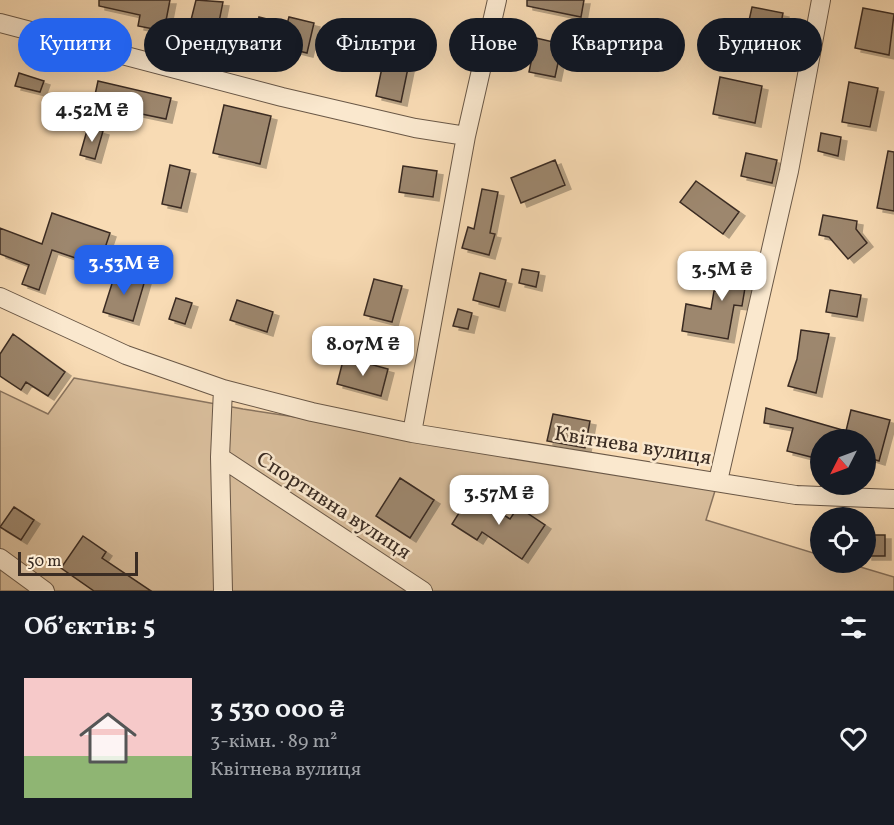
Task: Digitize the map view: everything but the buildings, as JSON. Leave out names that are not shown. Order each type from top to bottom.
[{"type":"street","points":[[412,433],[466,136],[497,0]]},
{"type":"street","name":"Квітнева вулиця","points":[[0,297],[126,355],[223,389],[312,412],[412,433],[718,481],[789,171],[820,0]]},
{"type":"street","points":[[0,23],[282,97],[414,129],[466,136]]},
{"type":"street","points":[[223,389],[220,457],[223,591]]},
{"type":"street","name":"Спортивна вулиця","points":[[220,457],[423,591]]},
{"type":"street","points":[[718,481],[796,495],[894,499]]},
{"type":"street","points":[[0,558],[45,591]]},
{"type":"shaded area","points":[[74,378],[243,409],[718,481],[706,520],[810,552],[810,573],[876,572],[894,577],[894,591],[0,591],[0,391],[48,414]]}]
